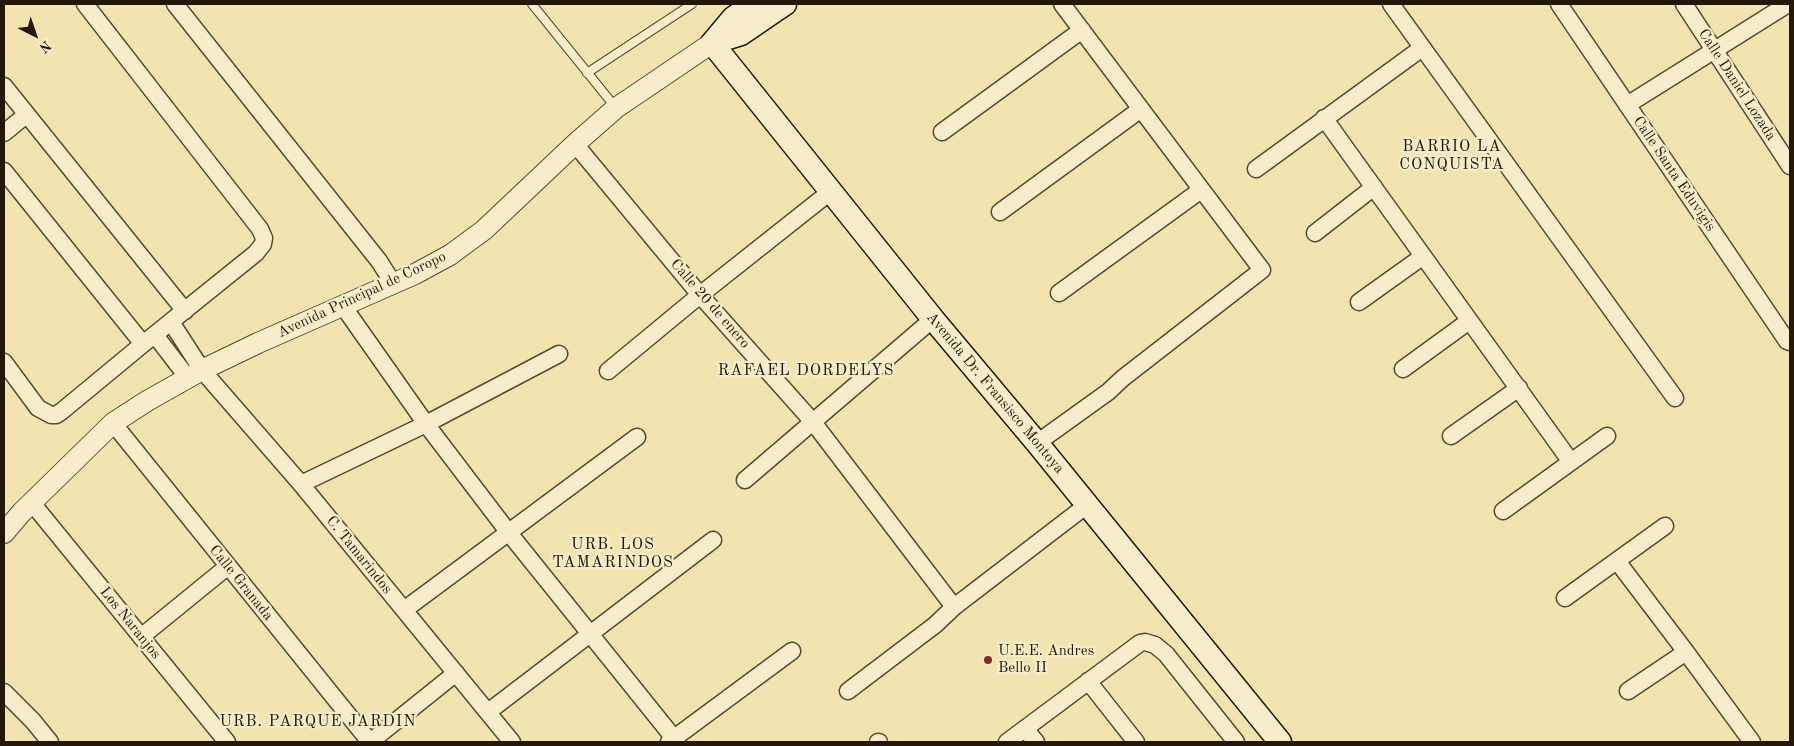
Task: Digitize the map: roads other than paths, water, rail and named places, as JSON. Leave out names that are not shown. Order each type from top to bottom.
[{"type":"main road","name":"Avenida Principal de Coropo","points":[[712,43],[733,18],[753,4]]},
{"type":"main road","name":"Avenida Principal de Coropo","points":[[712,43],[741,34],[784,4]]},
{"type":"main road","name":"Avenida Dr. Fransisco Montoya","points":[[712,43],[830,192],[1280,742]]},
{"type":"street","points":[[4,362],[38,408],[50,415],[56,415],[256,253],[263,244],[264,238],[260,229],[85,4]]},
{"type":"street","points":[[175,4],[378,261],[393,283]]},
{"type":"street","points":[[1037,443],[1108,392],[1123,378],[1262,270],[1062,4]]},
{"type":"street","points":[[1391,4],[1675,398]]},
{"type":"street","name":"Calle Santa Eduvigis","points":[[1559,4],[1787,341],[1790,342]]},
{"type":"street","name":"Calle Daniel Lozada","points":[[1684,4],[1790,166]]},
{"type":"street","points":[[1627,105],[1788,4]]},
{"type":"street","points":[[942,132],[1082,30]]},
{"type":"street","name":"Avenida Principal de Coropo","points":[[4,533],[113,423],[195,374],[450,255],[484,230],[616,108],[712,43]]},
{"type":"street","points":[[1256,169],[1422,48]]},
{"type":"street","points":[[4,86],[185,311]]},
{"type":"street","points":[[1000,212],[1141,109]]},
{"type":"street","points":[[4,133],[26,115]]},
{"type":"street","points":[[1324,118],[1571,462]]},
{"type":"street","name":"Calle 20 de enero","points":[[575,144],[700,295],[812,422],[954,607]]},
{"type":"street","points":[[4,171],[149,339],[195,374]]},
{"type":"street","points":[[1315,233],[1374,187]]},
{"type":"street","points":[[1059,293],[1202,190]]},
{"type":"street","points":[[608,371],[830,192]]},
{"type":"street","points":[[1359,302],[1422,257]]},
{"type":"street","points":[[343,306],[426,424],[509,533],[674,741],[792,651]]},
{"type":"street","points":[[745,480],[934,319]]},
{"type":"street","points":[[1403,369],[1469,321]]},
{"type":"street","points":[[171,322],[195,374]]},
{"type":"street","points":[[301,484],[426,424],[559,354]]},
{"type":"street","name":"C. Tamarindos","points":[[195,374],[301,484],[512,742]]},
{"type":"street","points":[[1451,436],[1519,388]]},
{"type":"street","name":"Calle Granada","points":[[113,423],[370,742]]},
{"type":"street","points":[[1503,511],[1607,436]]},
{"type":"street","points":[[404,610],[637,437]]},
{"type":"street","name":"Los Naranjos","points":[[32,503],[228,742]]},
{"type":"street","points":[[848,691],[1087,505]]},
{"type":"street","points":[[1565,598],[1665,526]]},
{"type":"street","points":[[488,712],[712,540]]},
{"type":"street","points":[[1617,561],[1752,742]]},
{"type":"street","points":[[141,637],[227,566]]},
{"type":"street","points":[[1007,742],[1140,643],[1155,645],[1166,654],[1236,742]]},
{"type":"street","points":[[1628,691],[1686,652]]},
{"type":"street","points":[[370,742],[456,673]]},
{"type":"street","points":[[1088,681],[1136,742]]},
{"type":"street","points":[[4,692],[33,721],[50,742]]},
{"type":"street","points":[[1025,728],[1036,742]]},
{"type":"lane","points":[[532,4],[616,108]]},
{"type":"lane","points":[[587,73],[692,4]]},
{"type":"place","name":"U.E.E. Andres Bello II","points":[[988,660]]},
{"type":"district","name":"BARRIO LA CONQUISTA","points":[[1452,156]]},
{"type":"district","name":"RAFAEL DORDELYS","points":[[806,371]]},
{"type":"district","name":"URB. LOS TAMARINDOS","points":[[613,554]]},
{"type":"district","name":"URB. PARQUE JARDIN","points":[[318,722]]}]
